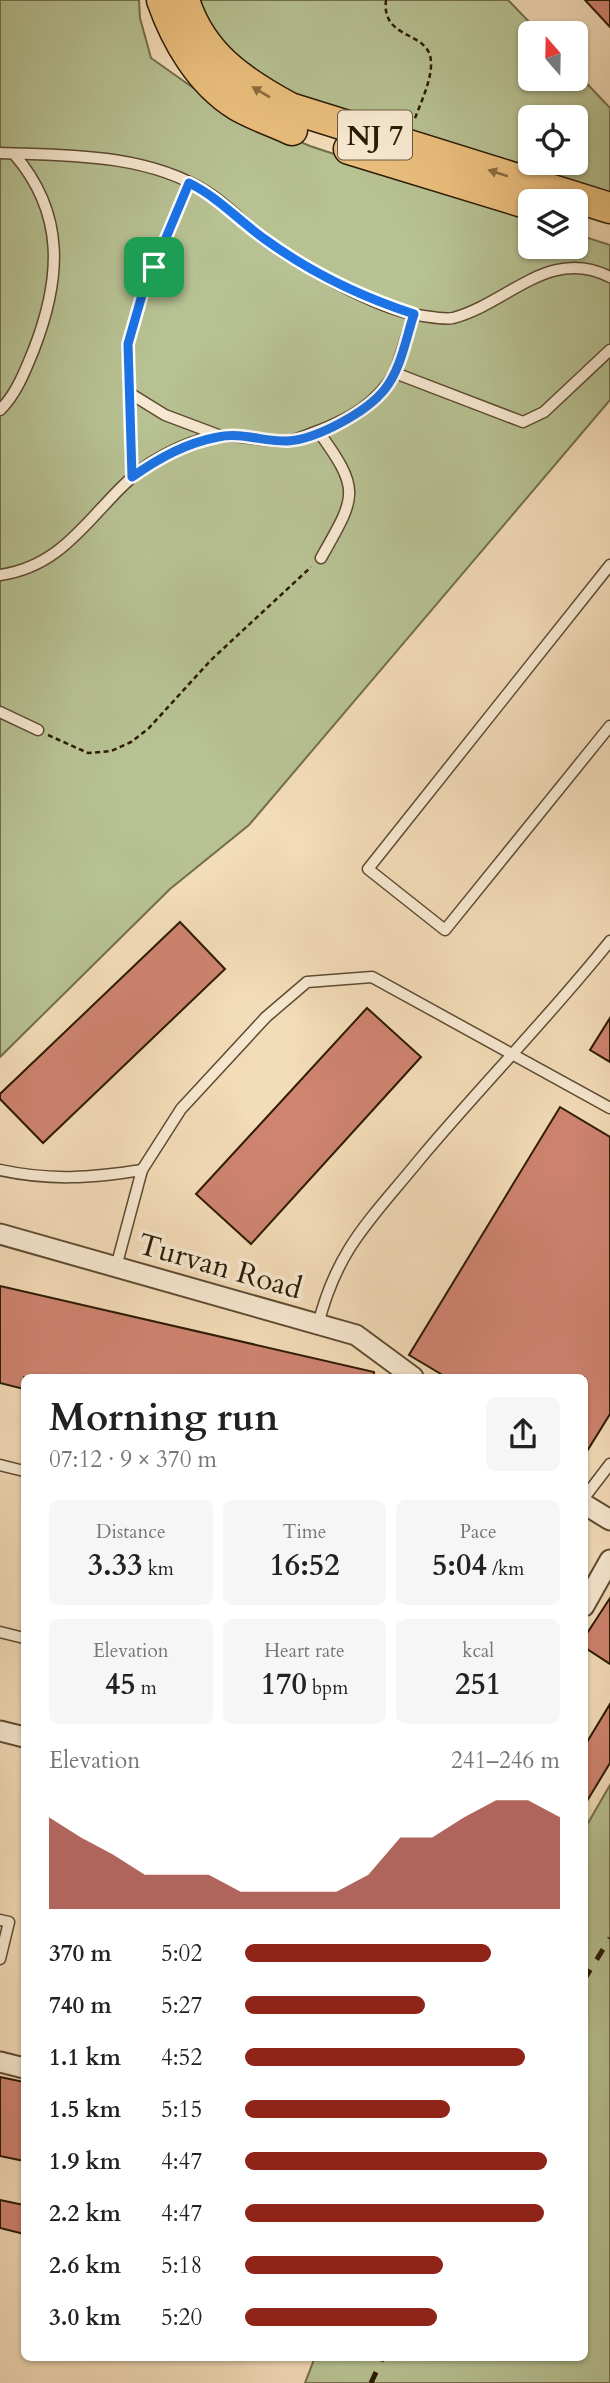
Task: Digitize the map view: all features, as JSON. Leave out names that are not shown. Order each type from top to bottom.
[{"type":"main road","name":"NJ 7","points":[[162,0],[185,51],[208,80],[237,105],[304,135],[518,200]]},
{"type":"main road","name":"NJ 7","points":[[184,0],[196,34],[215,57],[256,90],[290,108],[321,120],[610,208]]},
{"type":"main road","points":[[588,222],[610,229]]},
{"type":"street","name":"Turvan Road","points":[[0,1234],[356,1335],[402,1374]]},
{"type":"street","points":[[588,1506],[610,1520]]},
{"type":"street","points":[[588,1598],[610,1560]]},
{"type":"street","points":[[0,1731],[21,1736]]},
{"type":"street","points":[[0,2062],[21,2067]]},
{"type":"lane","points":[[0,153],[80,156],[130,163],[189,183],[207,192],[265,240],[311,269],[414,314],[451,319],[548,272],[569,266],[595,269],[610,277]]},
{"type":"lane","points":[[0,410],[26,369],[44,323],[56,257],[50,220],[34,177],[14,154]]},
{"type":"lane","points":[[132,477],[128,344],[142,295],[189,183]]},
{"type":"lane","points":[[131,394],[165,415],[222,436],[289,441],[352,417],[385,388],[395,373],[414,314]]},
{"type":"lane","points":[[395,373],[523,422],[544,412],[610,350]]},
{"type":"lane","points":[[318,431],[348,476],[352,496],[347,511],[321,558]]},
{"type":"lane","points":[[0,575],[39,566],[72,540],[132,477],[155,460],[190,444],[222,436]]},
{"type":"lane","points":[[610,565],[368,869],[445,930],[610,726]]},
{"type":"lane","points":[[0,712],[38,730]]},
{"type":"lane","points":[[318,1326],[327,1289],[352,1239],[571,991],[610,941]]},
{"type":"lane","points":[[116,1267],[142,1170],[181,1109],[266,1017],[307,982],[372,977],[511,1056],[610,1108]]},
{"type":"lane","points":[[0,1170],[41,1179],[95,1177],[142,1170]]},
{"type":"lane","points":[[588,1493],[610,1464]]},
{"type":"lane","points":[[0,1465],[21,1470]]},
{"type":"lane","points":[[0,1632],[21,1638]]},
{"type":"lane","points":[[0,1920],[9,1922],[0,1959]]},
{"type":"path","points":[[386,0],[385,10],[390,23],[418,40],[427,49],[432,62],[406,144]]},
{"type":"path","points":[[38,730],[88,753],[111,751],[131,742],[148,729],[211,660],[321,558]]},
{"type":"green space","points":[[0,0],[139,0],[140,18],[151,58],[226,111],[310,146],[518,215],[518,259],[588,259],[588,238],[610,245],[610,400],[249,825],[170,889],[0,1057]]},
{"type":"green space","points":[[192,0],[508,0],[528,21],[518,21],[518,91],[588,91],[588,85],[610,108],[610,199],[588,192],[588,189],[580,189],[538,175],[588,175],[588,105],[518,105],[518,168],[267,85],[238,64]]},
{"type":"green space","points":[[610,1785],[610,2383],[305,2383],[313,2361],[588,2361],[588,1823]]},
{"type":"building","points":[[585,0],[610,0],[610,27]]},
{"type":"building","points":[[180,922],[225,969],[43,1143],[0,1099],[0,1094]]},
{"type":"building","points":[[367,1008],[421,1057],[251,1244],[196,1194]]},
{"type":"building","points":[[610,1018],[610,1062],[590,1050]]},
{"type":"building","points":[[560,1107],[610,1137],[610,1414],[588,1450],[588,1374],[441,1374],[409,1355]]},
{"type":"building","points":[[0,1286],[374,1372],[21,1374],[21,1388],[0,1383]]},
{"type":"building","points":[[610,1598],[610,1664],[588,1650],[588,1632]]},
{"type":"building","points":[[610,1704],[610,1763],[588,1799],[588,1740]]},
{"type":"building","points":[[0,2077],[21,2081],[21,2160],[0,2156]]},
{"type":"building","points":[[0,2200],[21,2204],[21,2233],[0,2228]]},
{"type":"railway","points":[[588,1974],[610,1938]]},
{"type":"railway","points":[[371,2383],[381,2361]]},
{"type":"route","points":[[189,183],[207,192],[265,240],[311,269],[389,306],[414,314],[395,373],[373,401],[352,417],[289,441],[222,436],[190,444],[155,460],[132,477],[128,344],[142,295],[154,267],[189,183]]}]
